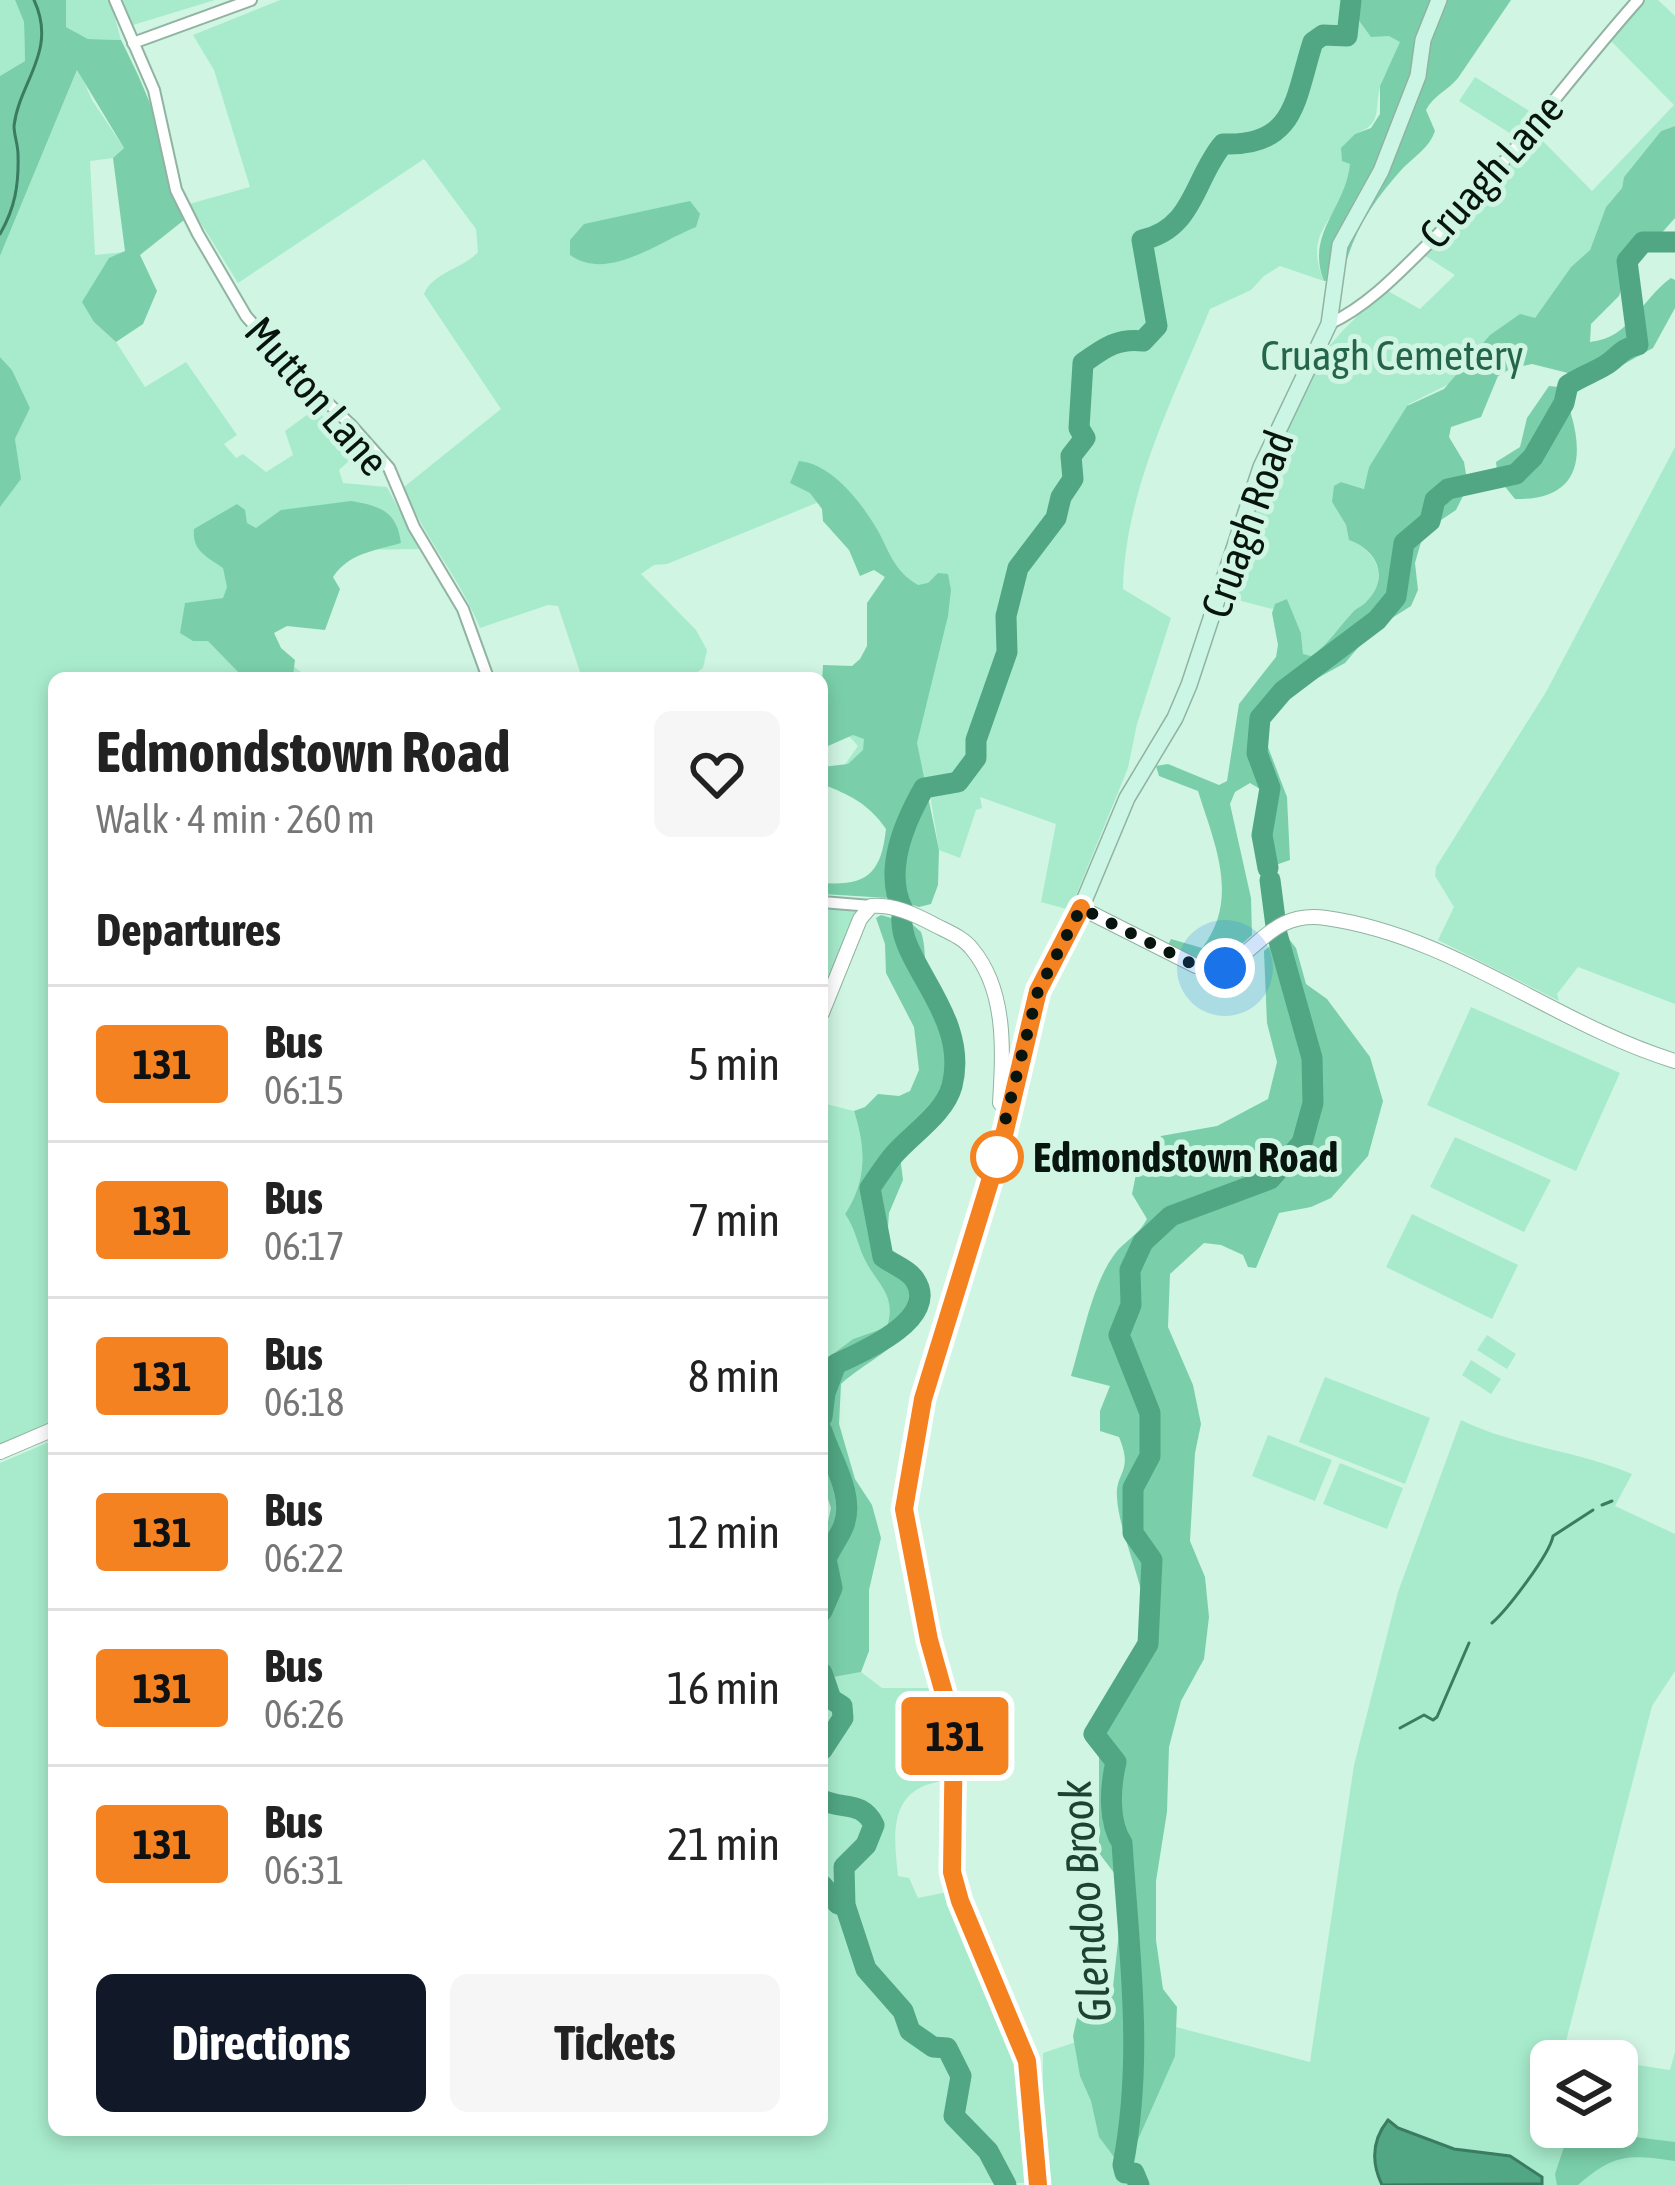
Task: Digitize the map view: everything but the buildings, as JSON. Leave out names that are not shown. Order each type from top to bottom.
[{"type":"main road","name":"Cruagh Road","points":[[1081,908],[1126,798],[1175,718],[1189,685],[1261,467],[1329,324],[1340,245],[1381,171],[1418,76],[1423,40],[1439,0]]},
{"type":"main road","points":[[1038,2185],[1027,2061],[952,1872],[954,1729],[929,1640],[904,1509],[923,1399],[1009,1113],[1038,991],[1081,908]]},
{"type":"street","name":"Mutton Lane","points":[[115,0],[154,90],[176,190],[198,234],[248,319],[389,468],[413,527],[463,609],[486,672]]},
{"type":"street","points":[[133,43],[251,0]]},
{"type":"street","name":"Cruagh Lane","points":[[1329,324],[1401,272],[1467,207],[1638,0]]},
{"type":"street","points":[[828,902],[879,906],[919,916],[973,950],[998,1003],[1003,1063],[1000,1102],[1009,1113]]},
{"type":"street","points":[[828,997],[860,919],[879,906]]},
{"type":"street","points":[[1081,908],[1196,966],[1225,968],[1283,922],[1324,918],[1407,938],[1675,1061]]},
{"type":"street","points":[[0,1452],[48,1432]]},
{"type":"green space","points":[[0,0],[15,0],[24,22],[25,61],[0,76]]},
{"type":"green space","points":[[66,0],[110,0],[121,40],[88,39],[66,27]]},
{"type":"green space","points":[[123,0],[215,0],[133,25]]},
{"type":"green space","points":[[280,0],[1344,0],[1355,16],[1401,41],[1380,87],[1374,121],[1355,134],[1347,185],[1318,242],[1324,281],[1280,266],[1251,290],[1210,309],[1153,446],[1132,517],[1123,589],[1171,618],[1128,768],[1070,910],[1041,902],[1056,824],[980,797],[982,808],[976,810],[960,858],[939,850],[930,795],[836,777],[858,746],[828,713],[828,701],[880,661],[896,591],[872,563],[836,495],[641,574],[696,630],[707,650],[697,672],[580,672],[558,606],[548,605],[480,628],[404,487],[501,409],[424,294],[434,281],[478,252],[476,229],[424,159],[238,283],[189,204],[250,187],[214,70],[193,35]]},
{"type":"green space","name":"Cruagh Cemetery","points":[[1644,0],[1658,0],[1675,16],[1675,126],[1661,131],[1624,177],[1622,188],[1606,207],[1590,250],[1571,267],[1535,318],[1527,318],[1488,350],[1466,361],[1453,382],[1409,404],[1369,467],[1365,489],[1341,482],[1332,502],[1349,539],[1377,565],[1378,583],[1323,646],[1311,656],[1303,655],[1301,633],[1287,599],[1272,609],[1226,597],[1294,405],[1327,349],[1386,290],[1420,309],[1455,275],[1424,255],[1488,192],[1536,134],[1592,191],[1674,105],[1610,40]]},
{"type":"green space","points":[[78,68],[92,100],[124,148],[113,158],[90,161],[95,255],[125,252],[94,322],[116,342],[145,387],[186,362],[237,435],[224,444],[236,458],[243,454],[266,472],[293,455],[285,431],[315,409],[361,450],[339,470],[343,483],[387,487],[420,549],[351,550],[252,635],[301,672],[48,672],[48,1427],[0,1447],[0,507],[20,479],[15,439],[30,408],[12,370],[0,357],[0,256]]},
{"type":"green space","points":[[1475,77],[1531,112],[1516,137],[1459,101]]},
{"type":"green space","points":[[1675,447],[1675,1004],[1578,967],[1557,994],[1559,1001],[1438,940],[1454,907],[1435,876],[1436,867],[1546,692]]},
{"type":"green space","points":[[828,908],[855,912],[828,982]]},
{"type":"green space","points":[[1471,1007],[1620,1073],[1576,1171],[1427,1105]]},
{"type":"green space","points":[[828,1104],[854,1111],[862,1164],[845,1214],[890,1306],[887,1327],[853,1339],[828,1358]]},
{"type":"green space","points":[[1455,1137],[1551,1180],[1524,1232],[1430,1187]]},
{"type":"green space","points":[[1412,1214],[1518,1265],[1492,1319],[1386,1267]]},
{"type":"green space","points":[[1487,1335],[1516,1354],[1507,1369],[1477,1350]]},
{"type":"green space","points":[[1471,1360],[1501,1379],[1491,1394],[1462,1375]]},
{"type":"green space","points":[[1325,1377],[1430,1418],[1405,1484],[1299,1442]]},
{"type":"green space","points":[[1461,1420],[1632,1474],[1615,1506],[1675,1534],[1675,1671],[1652,1706],[1566,2040],[1530,2040],[1530,2148],[1638,2148],[1638,2065],[1670,2070],[1675,2052],[1675,2185],[1042,2185],[1043,2053],[1136,2022],[1176,2027],[1310,2062],[1354,1765],[1398,1592]]},
{"type":"green space","points":[[1268,1435],[1332,1460],[1315,1501],[1252,1476]]},
{"type":"green space","points":[[48,1443],[48,2136],[828,2136],[828,1677],[861,1672],[882,1688],[934,1688],[938,1700],[945,1733],[945,1779],[913,1792],[899,1812],[895,1837],[898,1876],[909,1878],[918,1898],[947,1892],[1019,2074],[1021,2142],[1029,2183],[0,2185],[0,1463]]},
{"type":"green space","points":[[1340,1463],[1403,1488],[1387,1529],[1323,1504]]},
{"type":"shaded area","points":[[15,0],[66,0],[66,27],[88,39],[121,40],[157,125],[184,220],[140,255],[157,291],[143,324],[116,342],[94,322],[82,302],[109,258],[125,251],[113,158],[124,148],[77,70],[0,256],[0,76],[25,61],[24,22]]},
{"type":"shaded area","points":[[1344,0],[1511,0],[1458,78],[1426,110],[1435,131],[1373,206],[1351,247],[1342,279],[1324,281],[1319,249],[1350,164],[1342,161],[1341,148],[1355,134],[1371,128],[1380,114],[1380,86],[1400,42],[1389,36],[1371,37]]},
{"type":"shaded area","points":[[1675,126],[1675,218],[1627,272],[1619,296],[1591,324],[1590,342],[1616,333],[1671,278],[1675,280],[1675,308],[1653,348],[1604,375],[1584,377],[1532,364],[1510,369],[1498,376],[1481,417],[1451,427],[1449,437],[1464,462],[1468,486],[1456,510],[1432,526],[1421,542],[1415,563],[1418,590],[1411,606],[1373,630],[1345,663],[1303,686],[1272,716],[1265,739],[1287,797],[1290,860],[1273,866],[1268,859],[1260,789],[1250,783],[1235,792],[1230,804],[1251,898],[1252,935],[1212,961],[1167,947],[1171,939],[1202,948],[1220,910],[1221,871],[1198,791],[1159,776],[1156,766],[1168,764],[1219,785],[1227,781],[1239,704],[1276,657],[1275,604],[1287,599],[1301,633],[1303,654],[1311,656],[1367,601],[1378,583],[1373,557],[1349,540],[1332,502],[1334,486],[1341,482],[1364,489],[1369,467],[1407,406],[1444,389],[1490,335],[1520,314],[1535,318],[1571,267],[1590,250],[1606,207],[1622,188],[1624,177],[1661,131]]},
{"type":"shaded area","points":[[690,201],[700,214],[696,227],[649,250],[600,264],[570,255],[570,240],[584,224]]},
{"type":"shaded area","points":[[0,357],[12,370],[30,408],[15,439],[21,479],[0,507]]},
{"type":"shaded area","points":[[1549,386],[1559,387],[1568,403],[1577,449],[1575,464],[1563,486],[1551,493],[1515,499],[1498,478],[1496,462],[1520,447],[1527,418]]},
{"type":"shaded area","points":[[799,461],[823,469],[855,497],[910,580],[918,585],[938,573],[948,574],[948,616],[917,743],[939,850],[938,885],[931,904],[919,907],[888,898],[828,894],[828,883],[850,882],[869,874],[884,844],[886,829],[873,813],[828,787],[828,766],[848,764],[863,750],[864,739],[853,735],[828,746],[828,672],[823,672],[823,665],[852,666],[860,659],[867,646],[867,603],[885,577],[874,570],[860,576],[849,550],[823,521],[822,509],[810,493],[790,483]]},
{"type":"shaded area","points":[[351,501],[370,505],[391,517],[401,543],[363,554],[339,569],[333,577],[340,589],[325,630],[287,626],[274,633],[281,648],[295,660],[293,672],[238,672],[208,641],[193,641],[180,633],[185,603],[223,598],[227,587],[223,568],[198,548],[194,529],[237,504],[245,510],[247,523],[256,528],[281,510]]},
{"type":"shaded area","points":[[881,915],[912,924],[921,932],[928,988],[954,1037],[959,1071],[954,1095],[942,1117],[900,1156],[903,1180],[889,1213],[886,1255],[921,1277],[917,1315],[898,1341],[841,1384],[839,1424],[855,1479],[872,1505],[881,1538],[869,1590],[869,1651],[861,1672],[828,1678],[828,1358],[853,1339],[887,1327],[889,1316],[888,1298],[845,1214],[862,1164],[854,1111],[878,1094],[899,1096],[910,1091],[919,1070],[914,1027],[886,973],[885,944],[876,918]]},
{"type":"shaded area","points":[[1285,934],[1296,948],[1306,984],[1327,999],[1370,1057],[1383,1101],[1368,1156],[1331,1198],[1279,1213],[1256,1268],[1248,1267],[1243,1255],[1204,1243],[1170,1274],[1168,1327],[1193,1385],[1201,1424],[1190,1541],[1205,1577],[1209,1617],[1204,1659],[1181,1701],[1169,1747],[1167,1812],[1156,1881],[1156,1940],[1163,1989],[1177,2007],[1175,2056],[1129,2160],[1114,2157],[1099,2137],[1073,2036],[1077,2018],[1113,1987],[1124,1886],[1099,1853],[1099,1757],[1090,1722],[1136,1650],[1145,1613],[1119,1513],[1123,1449],[1119,1437],[1100,1431],[1100,1411],[1110,1386],[1071,1376],[1106,1267],[1147,1219],[1132,1194],[1136,1174],[1161,1136],[1217,1126],[1268,1099],[1277,1062],[1267,1023],[1264,951]]},
{"type":"shaded area","points":[[1388,2120],[1454,2149],[1510,2156],[1542,2177],[1542,2184],[1382,2185],[1375,2151]]},
{"type":"shaded area","points":[[1638,2137],[1675,2142],[1675,2161],[1622,2159],[1578,2185],[1557,2185],[1555,2174],[1564,2148],[1638,2148]]},
{"type":"waterway","points":[[0,234],[17,186],[17,110],[40,51],[42,35],[34,0]]},
{"type":"waterway","points":[[828,1385],[836,1364],[894,1332],[917,1308],[920,1294],[915,1280],[883,1257],[870,1188],[892,1157],[942,1106],[952,1086],[951,1034],[902,928],[895,879],[898,848],[909,816],[924,788],[958,782],[976,758],[976,740],[1007,652],[1006,616],[1018,568],[1056,518],[1061,497],[1073,479],[1071,456],[1085,438],[1079,428],[1083,363],[1111,345],[1143,341],[1157,326],[1142,240],[1159,234],[1183,214],[1223,144],[1247,143],[1279,128],[1296,99],[1313,42],[1323,35],[1347,36],[1351,0]]},
{"type":"waterway","name":"Glendoo Brook","points":[[1268,868],[1262,835],[1270,788],[1257,753],[1260,718],[1283,691],[1377,620],[1396,597],[1404,543],[1430,521],[1435,500],[1448,489],[1516,474],[1533,457],[1564,403],[1568,385],[1638,345],[1627,261],[1643,242],[1675,242]]},
{"type":"waterway","name":"Glendoo Brook","points":[[1139,2185],[1123,2165],[1134,2044],[1122,1843],[1112,1804],[1116,1762],[1094,1734],[1148,1644],[1152,1560],[1133,1533],[1133,1488],[1150,1456],[1150,1413],[1119,1335],[1131,1305],[1130,1270],[1143,1242],[1171,1216],[1270,1179],[1302,1143],[1313,1103],[1312,1058],[1277,934],[1270,880]]},
{"type":"waterway","points":[[828,1447],[844,1489],[847,1513],[828,1555]]},
{"type":"waterway","points":[[1602,1505],[1612,1501]]},
{"type":"waterway","points":[[1492,1623],[1527,1581],[1553,1536],[1593,1510]]},
{"type":"waterway","points":[[828,1569],[832,1588],[828,1597]]},
{"type":"waterway","points":[[1400,1728],[1424,1715],[1437,1717],[1469,1643]]},
{"type":"waterway","points":[[828,1690],[842,1706],[843,1718],[828,1741]]},
{"type":"waterway","points":[[828,1802],[858,1809],[874,1825],[866,1845],[844,1867],[845,1905],[866,1969],[903,2011],[910,2031],[933,2047],[947,2048],[961,2076],[954,2116],[988,2151],[1006,2185]]},
{"type":"waterway","points":[[828,1892],[845,1905]]},
{"type":"bus line","name":"131","points":[[1038,2185],[1027,2061],[952,1872],[956,1738],[929,1640],[904,1509],[923,1399],[1003,1139],[1025,1033],[1047,970],[1081,908]]},
{"type":"place","name":"Edmondstown Road","points":[[997,1157]]},
{"type":"route","points":[[997,1157],[993,1169],[1038,991],[1081,908],[1196,966],[1225,968]]}]
